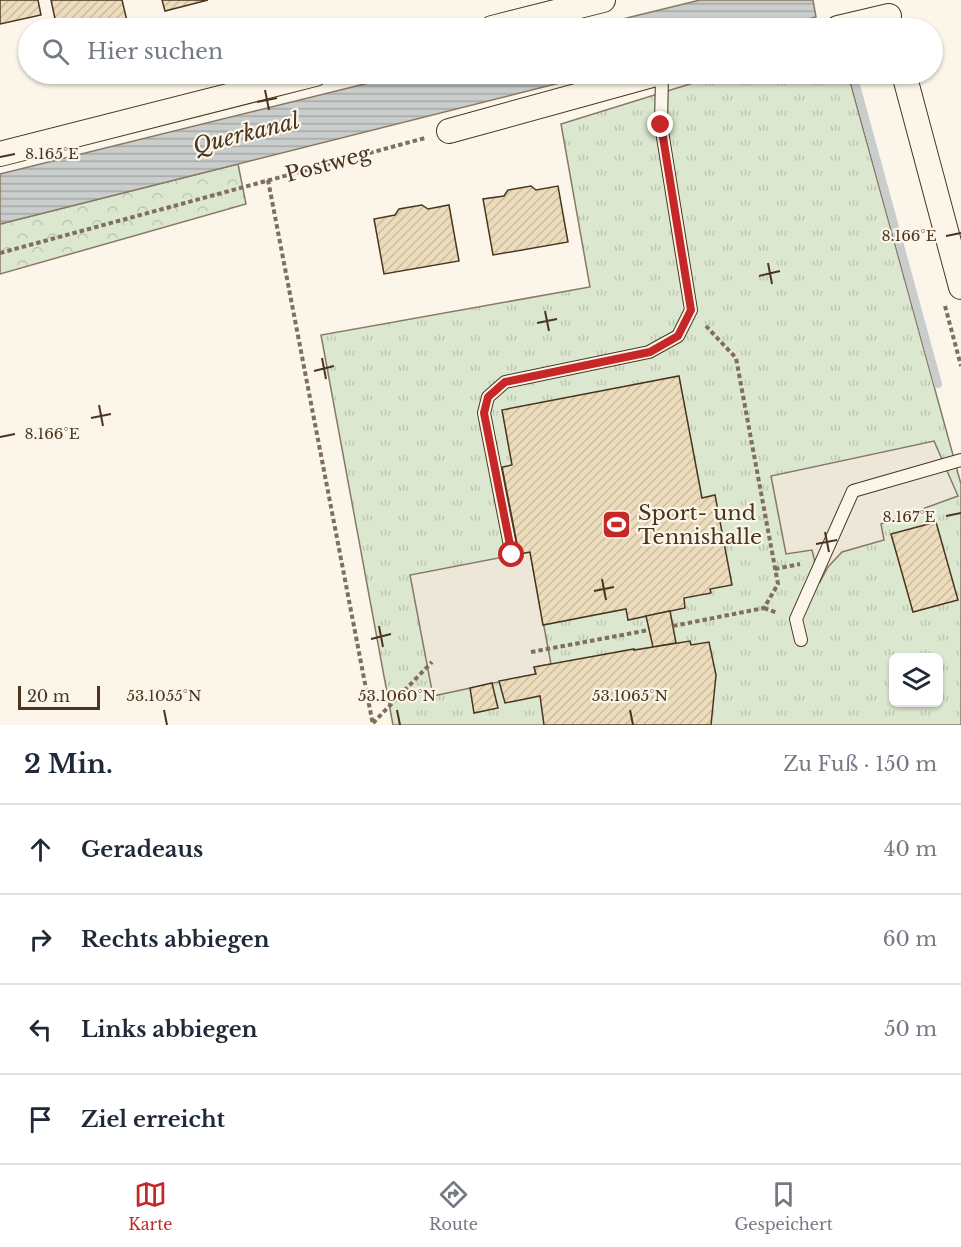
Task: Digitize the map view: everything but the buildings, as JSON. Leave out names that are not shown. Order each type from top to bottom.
[{"type":"street","points":[[532,18],[603,0]]},
{"type":"street","points":[[0,154],[276,84]]},
{"type":"street","points":[[449,131],[620,84]]},
{"type":"street","points":[[907,84],[961,287]]},
{"type":"lane","points":[[512,555],[484,413],[488,397],[505,382],[650,352],[678,336],[691,310],[661,125],[662,84]]},
{"type":"lane","points":[[801,640],[796,619],[853,491],[961,460]]},
{"type":"path","name":"Postweg","points":[[0,253],[449,131]]},
{"type":"path","points":[[268,180],[373,724]]},
{"type":"path","points":[[673,626],[764,608],[778,584],[736,358],[691,310]]},
{"type":"path","points":[[531,652],[649,630]]},
{"type":"path","points":[[373,724],[432,662]]},
{"type":"green space","points":[[690,84],[851,84],[961,484],[961,725],[393,725],[321,335],[590,287],[561,124]]},
{"type":"green space","points":[[238,164],[246,204],[0,274],[0,224]]},
{"type":"shaded area","points":[[934,441],[958,496],[881,524],[884,540],[842,552],[828,567],[820,582],[812,550],[786,554],[771,476]]},
{"type":"shaded area","points":[[530,552],[551,664],[534,667],[536,674],[433,696],[410,575]]},
{"type":"water","points":[[700,0],[813,0],[816,17],[812,18],[627,18]]},
{"type":"water","name":"Querkanal","points":[[364,84],[555,84],[0,224],[0,174]]},
{"type":"waterway","points":[[856,84],[938,384]]},
{"type":"place","name":"Sport- und Tennishalle","points":[[617,525]]},
{"type":"route","points":[[512,555],[484,413],[488,397],[505,382],[650,352],[678,336],[691,310],[661,125]]}]
